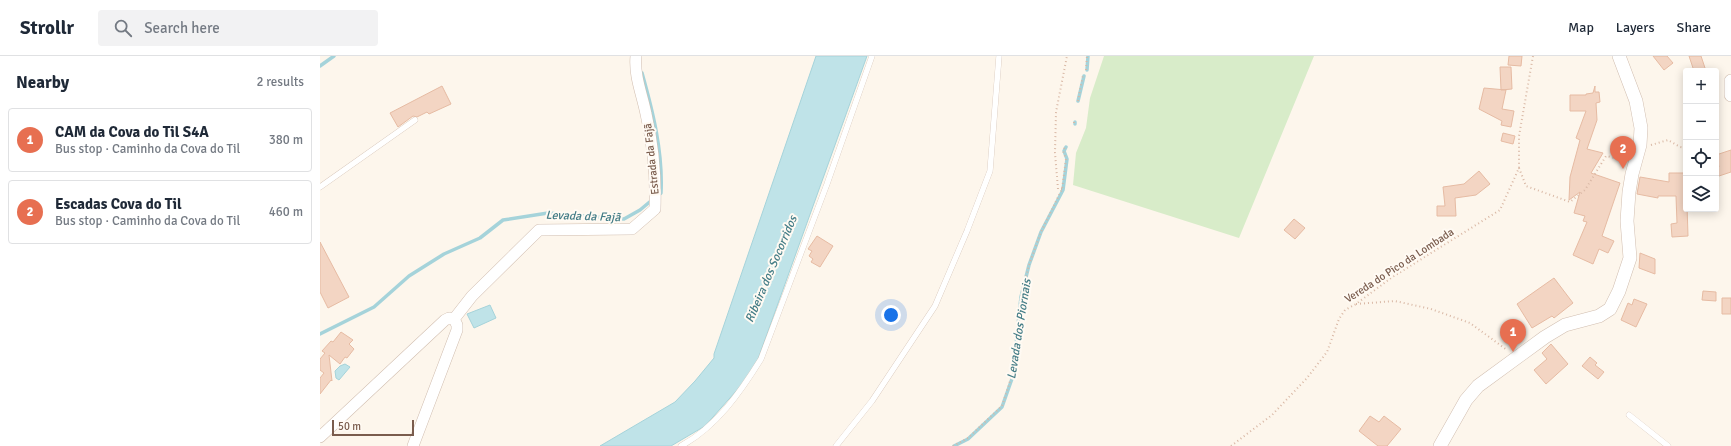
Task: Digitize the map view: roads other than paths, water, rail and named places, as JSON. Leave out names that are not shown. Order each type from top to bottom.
[{"type":"street","name":"Estrada da Fajã","points":[[454,319],[472,296],[540,230],[632,229],[655,209],[656,194],[650,134],[635,69],[636,56]]},
{"type":"street","points":[[1440,446],[1466,400],[1478,386],[1545,337],[1566,325],[1599,316],[1610,308],[1624,278],[1630,258],[1627,221],[1628,204],[1635,162],[1640,145],[1641,128],[1636,101],[1619,56]]},
{"type":"street","points":[[1731,81],[1731,95]]},
{"type":"street","points":[[320,437],[445,320],[450,318],[454,319],[457,325],[457,330],[413,446]]},
{"type":"lane","points":[[680,446],[713,424],[748,382],[761,359],[827,184],[872,56]]},
{"type":"lane","points":[[836,446],[872,401],[934,306],[967,231],[990,171],[1000,56]]},
{"type":"lane","points":[[320,187],[415,120]]},
{"type":"lane","points":[[1629,415],[1668,446]]},
{"type":"water","name":"Ribeira dos Socorridos","points":[[816,56],[867,56],[758,359],[745,381],[705,426],[671,446],[600,446],[675,402],[714,358],[714,354]]},
{"type":"water","points":[[490,305],[496,318],[474,328],[467,314]]},
{"type":"water","points":[[345,364],[350,367],[339,380],[336,378],[335,371],[340,366]]},
{"type":"waterway","points":[[320,66],[334,56]]},
{"type":"waterway","name":"Levada dos Piornais","points":[[1087,70],[1088,56]]},
{"type":"waterway","name":"Levada da Fajã","points":[[642,73],[650,102],[659,147],[661,193],[657,196]]},
{"type":"waterway","name":"Levada dos Piornais","points":[[1078,101],[1084,76]]},
{"type":"waterway","name":"Levada dos Piornais","points":[[954,446],[968,439],[1002,407],[1014,373],[1021,297],[1029,265],[1041,232],[1063,190],[1067,159],[1064,151],[1066,147]]},
{"type":"waterway","name":"Levada da Fajã","points":[[320,334],[374,307],[409,276],[444,254],[480,238],[503,220],[548,213],[624,219],[640,210],[652,200]]},
{"type":"place","name":"Escadas Cova do Til","points":[[1623,169]]},
{"type":"place","name":"CAM da Cova do Til S4A","points":[[1513,352]]}]
